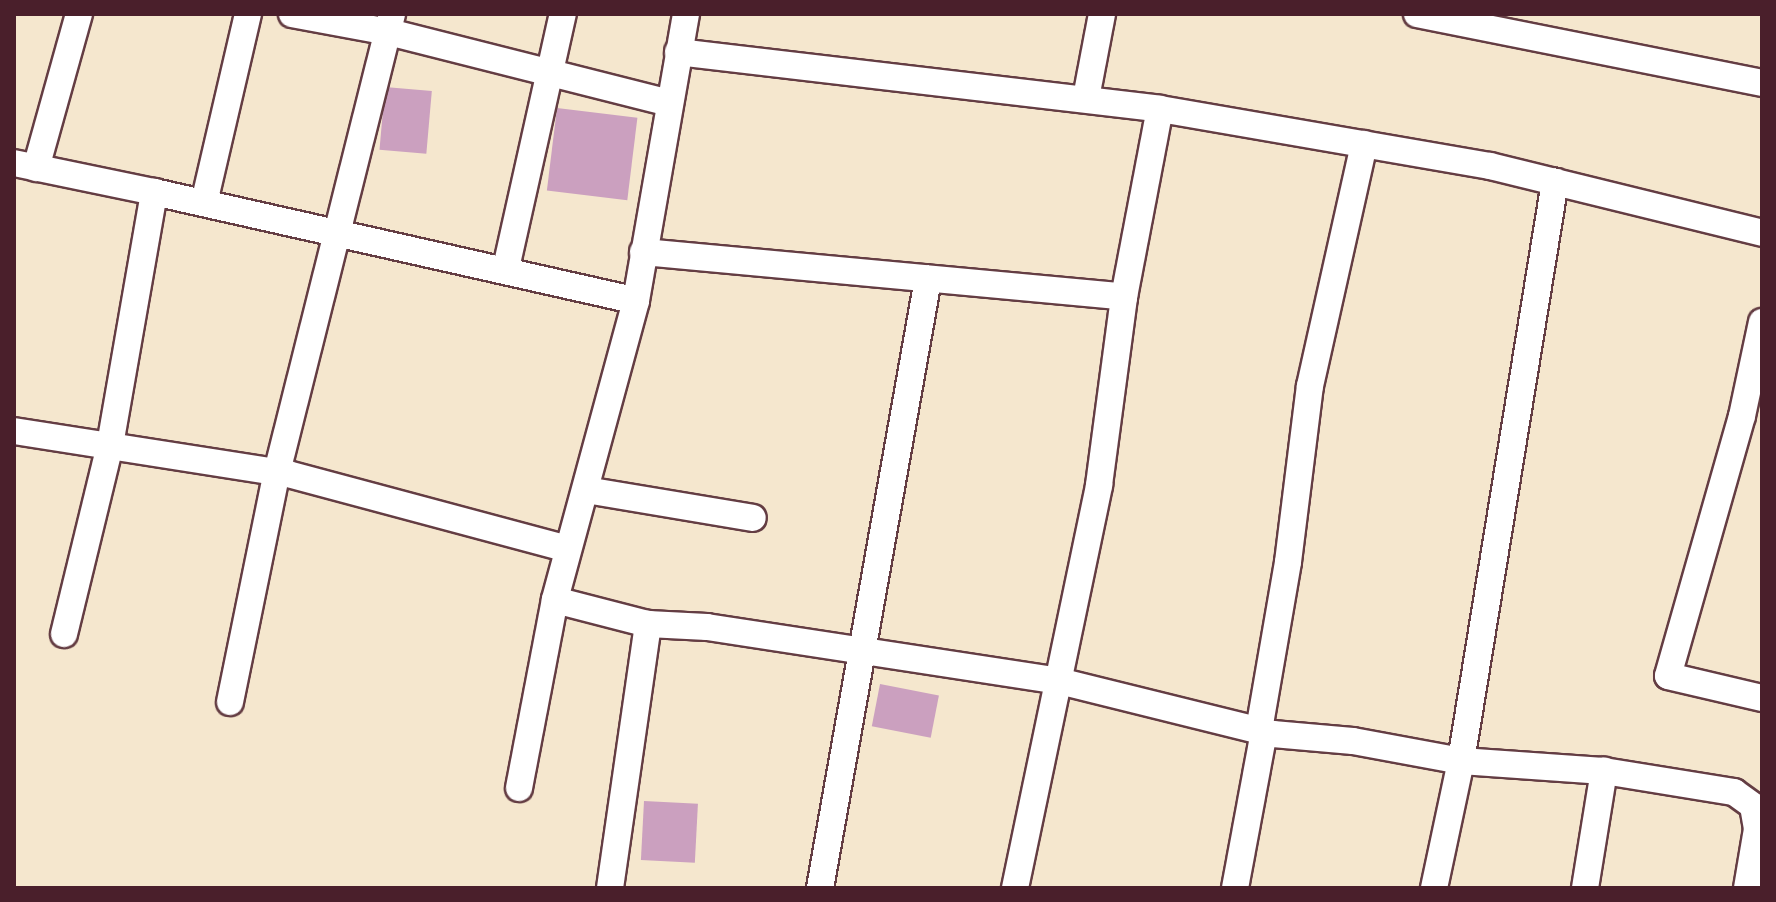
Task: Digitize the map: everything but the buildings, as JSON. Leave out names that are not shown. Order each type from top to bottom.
[{"type":"street","points":[[79,14],[25,166],[506,268],[636,301]]},
{"type":"street","points":[[204,203],[248,14]]},
{"type":"street","points":[[292,14],[390,23],[549,74],[669,103]]},
{"type":"street","points":[[506,268],[563,14]]},
{"type":"street","points":[[519,788],[567,549],[586,490],[636,301],[686,14]]},
{"type":"street","points":[[1086,98],[1102,14]]},
{"type":"street","points":[[1417,14],[1762,83]]},
{"type":"street","points":[[230,702],[277,472],[390,23]]},
{"type":"street","points":[[678,52],[951,87],[1086,98],[1160,109],[1364,144],[1555,182],[1762,233]]},
{"type":"street","points":[[1015,888],[1099,485],[1124,297],[1160,109]]},
{"type":"street","points":[[1235,888],[1288,562],[1310,386],[1364,144]]},
{"type":"street","points":[[1434,888],[1461,761],[1555,182]]},
{"type":"street","points":[[64,634],[110,445],[154,192]]},
{"type":"street","points":[[643,252],[1124,297]]},
{"type":"street","points":[[820,888],[866,650],[928,279]]},
{"type":"street","points":[[1762,322],[1742,416],[1668,676],[1762,698]]},
{"type":"street","points":[[14,431],[277,472],[567,549]]},
{"type":"street","points":[[586,490],[753,518]]},
{"type":"street","points":[[555,600],[648,624],[866,650],[1059,681],[1261,731],[1461,761],[1604,771],[1734,792],[1753,806],[1757,829],[1747,888]]},
{"type":"street","points":[[610,888],[648,624]]},
{"type":"street","points":[[1585,888],[1604,771]]}]
